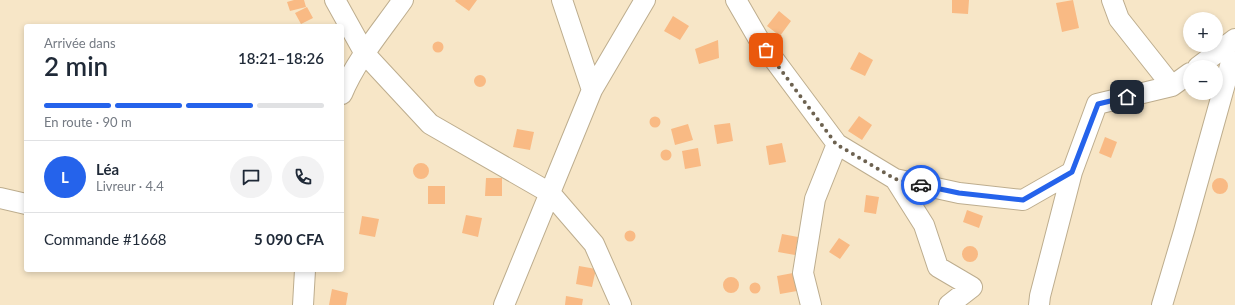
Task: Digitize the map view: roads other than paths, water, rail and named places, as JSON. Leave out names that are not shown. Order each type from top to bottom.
[{"type":"street","points":[[335,0],[365,54],[430,124],[550,193],[594,244],[621,305]]},
{"type":"street","points":[[344,89],[347,81],[365,54],[404,0]]},
{"type":"street","points":[[562,0],[592,90]]},
{"type":"street","points":[[504,305],[592,90],[645,0]]},
{"type":"street","points":[[736,0],[758,38],[836,144],[895,179],[959,193],[1023,200],[1072,172]]},
{"type":"street","points":[[1112,0],[1119,19],[1172,86]]},
{"type":"street","points":[[1207,60],[1235,39]]},
{"type":"street","points":[[1162,305],[1235,48]]},
{"type":"street","points":[[1039,305],[1072,172],[1098,104],[1172,86],[1183,78]]},
{"type":"street","points":[[811,305],[804,273],[813,206],[836,144]]},
{"type":"street","points":[[895,179],[924,224],[938,267],[972,287],[949,305]]},
{"type":"street","points":[[0,198],[24,204]]},
{"type":"street","points":[[303,305],[304,272]]}]
